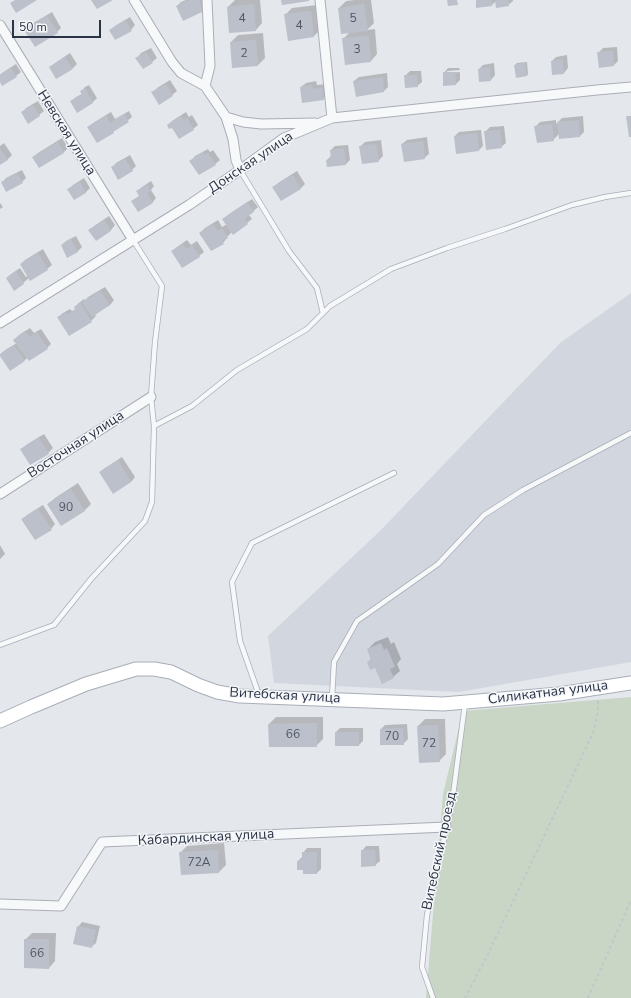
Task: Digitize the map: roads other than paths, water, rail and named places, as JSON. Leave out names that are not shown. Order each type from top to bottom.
[{"type":"street","points":[[134,0],[180,73],[205,86],[226,117],[233,139],[236,160],[240,170]]},
{"type":"street","points":[[205,86],[210,66],[207,0]]},
{"type":"street","points":[[320,0],[332,118]]},
{"type":"street","name":"Невская улица","points":[[0,25],[133,240]]},
{"type":"street","name":"Донская улица","points":[[0,323],[189,205],[284,138],[320,122],[332,118],[631,87]]},
{"type":"street","points":[[226,117],[243,122],[261,124],[320,122]]},
{"type":"street","name":"Восточная улица","points":[[0,494],[151,397]]},
{"type":"street","name":"Витебская улица","points":[[0,722],[86,684],[136,669],[154,668],[171,672],[217,692],[240,696],[443,704],[465,702]]},
{"type":"street","name":"Силикатная улица","points":[[465,702],[559,694],[631,683]]},
{"type":"street","name":"Кабардинская улица","points":[[0,904],[60,906],[102,842],[446,827]]},
{"type":"lane","points":[[240,170],[289,251],[317,288],[323,313]]},
{"type":"lane","points":[[154,426],[192,406],[237,370],[307,329],[330,306],[391,269],[572,205],[605,197],[631,193]]},
{"type":"lane","points":[[0,645],[54,625],[91,579],[145,521],[152,502],[154,426],[151,397],[155,342],[162,286],[133,240]]},
{"type":"lane","points":[[332,700],[334,662],[357,621],[438,564],[484,515],[523,490],[631,433]]},
{"type":"lane","points":[[260,697],[240,641],[232,582],[252,543],[394,473]]},
{"type":"lane","name":"Витебский проезд","points":[[433,998],[422,967],[426,915],[452,803],[465,702]]}]
